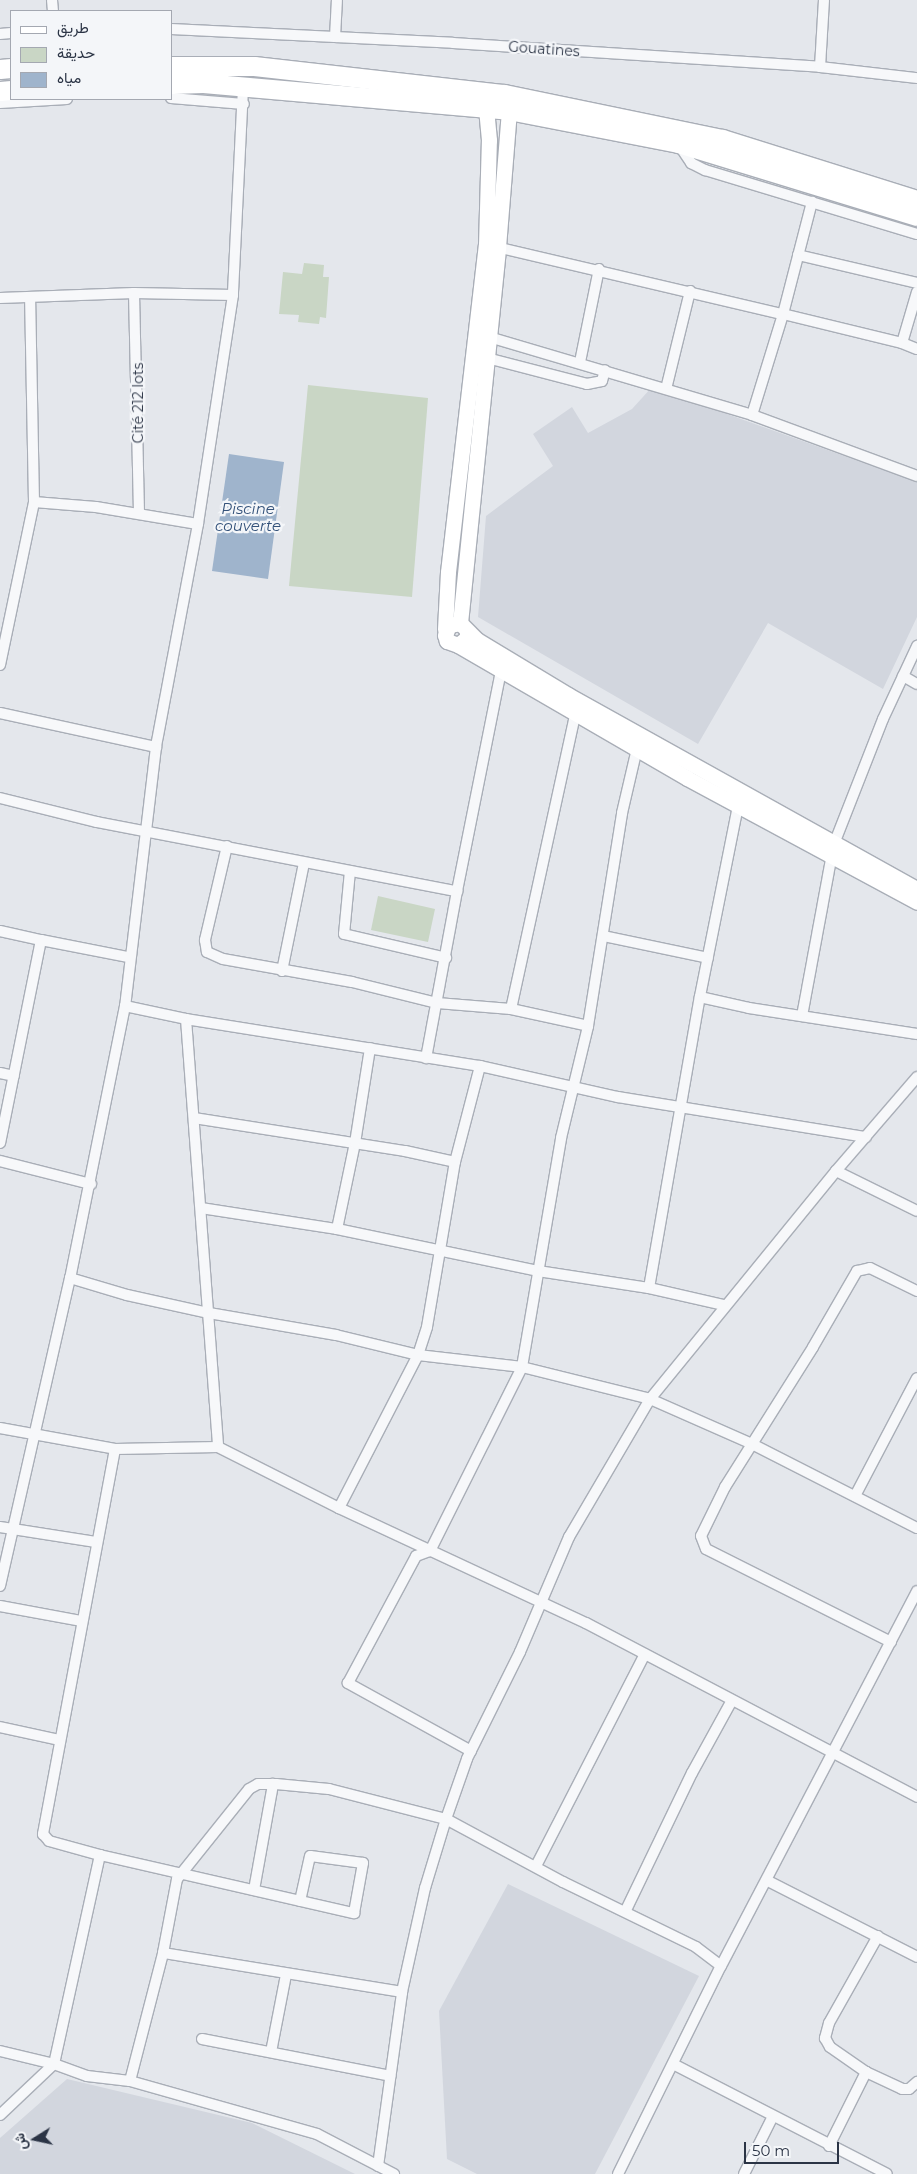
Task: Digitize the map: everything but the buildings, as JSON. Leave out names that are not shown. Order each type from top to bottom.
[{"type":"highway","points":[[172,66],[254,66],[510,103],[722,139],[917,200]]},
{"type":"highway","points":[[172,84],[203,83],[244,96],[486,100]]},
{"type":"highway","points":[[510,103],[678,142],[917,216]]},
{"type":"street","points":[[335,37],[337,0]]},
{"type":"street","points":[[820,67],[824,0]]},
{"type":"street","name":"Gouatines","points":[[172,29],[335,37],[820,67],[917,78]]},
{"type":"street","points":[[0,1586],[91,1184],[125,1006],[128,956],[156,747],[198,524],[233,295],[244,96],[172,98]]},
{"type":"street","points":[[0,103],[50,100]]},
{"type":"street","points":[[458,645],[467,638],[464,627],[489,337],[492,246],[490,140],[486,100]]},
{"type":"street","points":[[510,103],[448,572],[446,629],[448,641],[502,670],[575,715],[639,743],[833,850],[917,902]]},
{"type":"street","points":[[678,142],[691,163],[705,170],[917,234]]},
{"type":"street","points":[[752,415],[783,314],[812,202]]},
{"type":"street","points":[[492,246],[600,269],[902,343],[917,349]]},
{"type":"street","points":[[798,255],[917,283]]},
{"type":"street","points":[[580,362],[600,269]]},
{"type":"street","points":[[666,389],[690,291]]},
{"type":"street","points":[[902,343],[917,292]]},
{"type":"street","points":[[0,298],[134,293],[233,295]]},
{"type":"street","name":"Cité 212 lots","points":[[134,293],[139,513]]},
{"type":"street","points":[[0,666],[34,502],[30,297]]},
{"type":"street","points":[[489,337],[580,362],[752,415],[794,433],[917,476]]},
{"type":"street","points":[[487,358],[587,384],[602,382],[605,370]]},
{"type":"street","points":[[34,502],[139,513],[198,524]]},
{"type":"street","points":[[446,629],[454,622],[464,627],[536,676],[738,806],[917,889]]},
{"type":"street","points":[[802,1016],[833,850],[903,676],[916,653]]},
{"type":"street","points":[[426,1058],[457,891],[502,670]]},
{"type":"street","points":[[903,676],[917,684]]},
{"type":"street","points":[[0,713],[156,747]]},
{"type":"street","points":[[512,1009],[575,715]]},
{"type":"street","points":[[470,1751],[348,1683],[416,1556],[430,1552],[522,1368],[571,1087],[588,1026],[639,743]]},
{"type":"street","points":[[0,798],[144,831],[457,891]]},
{"type":"street","points":[[649,1288],[679,1106],[738,806]]},
{"type":"street","points":[[228,846],[204,948],[223,959],[352,982],[437,1003],[512,1009],[588,1026]]},
{"type":"street","points":[[282,971],[304,863]]},
{"type":"street","points":[[350,871],[344,934],[446,958]]},
{"type":"street","points":[[0,931],[128,956]]},
{"type":"street","points":[[603,936],[708,958]]},
{"type":"street","points":[[0,1143],[41,940]]},
{"type":"street","points":[[700,997],[802,1016],[917,1034]]},
{"type":"street","points":[[125,1006],[186,1019],[480,1066],[571,1087],[866,1137]]},
{"type":"street","points":[[186,1019],[209,1313],[212,1389],[218,1447]]},
{"type":"street","points":[[337,1229],[355,1143],[370,1048]]},
{"type":"street","points":[[339,1508],[418,1355],[427,1327],[455,1162],[480,1066]]},
{"type":"street","points":[[0,1073],[14,1076]]},
{"type":"street","points":[[378,2166],[402,1992],[425,1888],[446,1819],[470,1751],[542,1602],[569,1537],[650,1399],[724,1306],[917,1077]]},
{"type":"street","points":[[194,1118],[355,1143],[455,1162]]},
{"type":"street","points":[[0,1161],[91,1184]]},
{"type":"street","points":[[836,1171],[917,1211]]},
{"type":"street","points":[[200,1208],[337,1229],[538,1271],[649,1288],[724,1306]]},
{"type":"street","points":[[891,1642],[702,1545],[701,1536],[752,1444],[814,1347],[856,1271],[870,1268],[917,1291]]},
{"type":"street","points":[[70,1278],[127,1296],[209,1313],[336,1335],[418,1355],[522,1368],[650,1399],[752,1444],[917,1528]]},
{"type":"street","points":[[855,1496],[917,1378]]},
{"type":"street","points":[[0,1428],[35,1436],[115,1449],[218,1447],[430,1552],[542,1602],[645,1654],[731,1702],[917,1797]]},
{"type":"street","points":[[115,1449],[81,1621],[43,1834],[49,1841],[100,1855],[354,1913],[363,1864],[310,1856],[300,1900]]},
{"type":"street","points":[[0,1527],[96,1542]]},
{"type":"street","points":[[618,2174],[675,2065],[721,1966],[768,1880],[831,1752],[917,1591]]},
{"type":"street","points":[[0,1606],[81,1621]]},
{"type":"street","points":[[536,1866],[645,1654]]},
{"type":"street","points":[[626,1910],[692,1773],[731,1702]]},
{"type":"street","points":[[0,1727],[59,1740]]},
{"type":"street","points":[[130,2081],[163,1952],[180,1872],[254,1785],[273,1784],[329,1789],[446,1819],[696,1947],[721,1966]]},
{"type":"street","points":[[254,1890],[273,1784]]},
{"type":"street","points":[[0,2115],[54,2064],[100,1855]]},
{"type":"street","points":[[768,1880],[917,1957]]},
{"type":"street","points":[[878,1936],[829,2023],[826,2038],[830,2047],[866,2072],[902,2089],[909,2089],[917,2082]]},
{"type":"street","points":[[163,1952],[286,1975],[402,1992]]},
{"type":"street","points":[[271,2052],[286,1975]]},
{"type":"street","points":[[202,2039],[390,2076]]},
{"type":"street","points":[[0,2051],[54,2064],[87,2076],[130,2081],[317,2134],[394,2174]]},
{"type":"street","points":[[675,2065],[829,2146],[887,2174]]},
{"type":"street","points":[[829,2146],[866,2072]]},
{"type":"street","points":[[744,2174],[774,2116]]},
{"type":"shaded area","points":[[652,387],[917,482],[917,617],[883,689],[768,623],[698,744],[478,617],[486,516],[553,466],[533,434],[572,407],[588,433],[632,409]]},
{"type":"shaded area","points":[[508,1884],[699,1976],[595,2174],[477,2174],[447,2159],[439,2011]]},
{"type":"shaded area","points":[[67,2079],[252,2123],[355,2174],[0,2174],[0,2138]]},
{"type":"green space","points":[[304,263],[324,265],[323,277],[329,277],[326,318],[320,317],[319,324],[298,322],[299,315],[279,314],[283,272],[302,274]]},
{"type":"green space","points":[[308,385],[428,398],[412,597],[289,586]]},
{"type":"green space","points":[[378,896],[435,909],[428,942],[371,930]]},
{"type":"water","name":"Piscine couverte","points":[[229,454],[284,462],[268,579],[212,571]]}]
